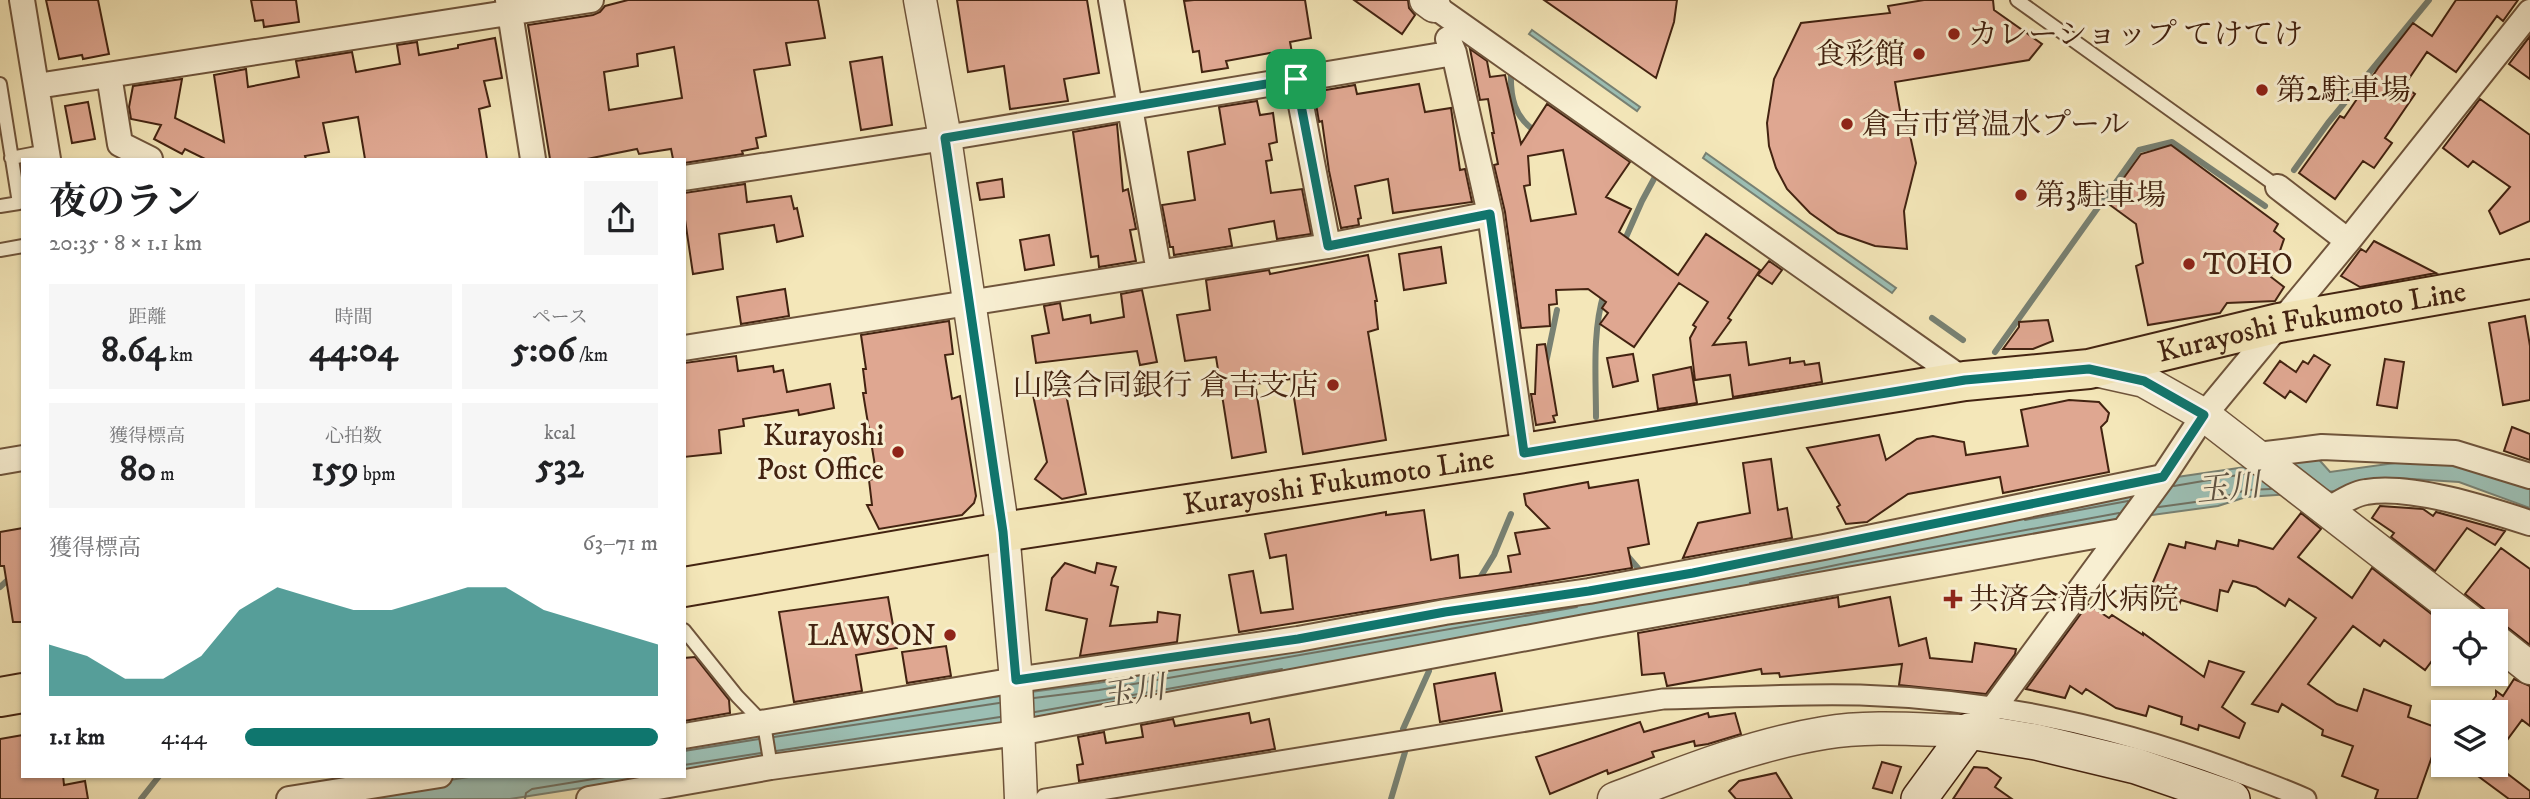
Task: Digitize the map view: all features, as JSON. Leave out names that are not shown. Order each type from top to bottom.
[{"type":"main road","name":"Kurayoshi Fukumoto Line","points":[[686,587],[1003,532],[1524,453],[1965,380],[2089,369],[2279,323],[2530,279]]},
{"type":"main road","points":[[0,696],[21,693]]},
{"type":"main road","points":[[1919,799],[1969,731],[2036,742],[2136,765],[2232,799]]},
{"type":"street","points":[[22,0],[47,155]]},
{"type":"street","points":[[37,86],[509,7],[591,0]]},
{"type":"street","points":[[920,0],[945,138],[1003,532],[1016,680],[1021,799]]},
{"type":"street","points":[[1111,0],[1158,272]]},
{"type":"street","points":[[1430,3],[1454,53],[1490,214],[1524,453]]},
{"type":"street","points":[[1430,3],[1965,380]]},
{"type":"street","points":[[509,7],[533,158]]},
{"type":"street","points":[[1614,799],[1708,763],[1825,733],[1864,729],[1969,731],[1994,706],[2204,415],[2348,241],[2530,12]]},
{"type":"street","points":[[686,177],[945,138],[1454,53]]},
{"type":"street","points":[[109,75],[120,144],[148,158]]},
{"type":"street","points":[[1296,79],[1328,246]]},
{"type":"street","points":[[2278,187],[2348,241]]},
{"type":"street","points":[[686,348],[1328,246],[1490,214]]},
{"type":"street","points":[[2089,369],[2144,381],[2204,415],[2454,609]]},
{"type":"street","points":[[2261,457],[2322,447],[2455,453],[2530,476]]},
{"type":"street","points":[[0,462],[21,458]]},
{"type":"street","points":[[686,736],[1016,680],[1298,639],[1445,612],[1693,573],[2161,478]]},
{"type":"street","points":[[2321,506],[2369,491],[2411,493],[2480,506],[2530,523]]},
{"type":"street","points":[[589,799],[771,766],[1018,733],[2125,528]]},
{"type":"street","points":[[2508,651],[2530,668]]},
{"type":"street","points":[[1045,799],[1663,699],[1751,695],[1861,695],[1994,706],[2106,729],[2192,755],[2306,799]]},
{"type":"street","points":[[289,799],[421,778]]},
{"type":"lane","points":[[2017,0],[2278,187]]},
{"type":"lane","points":[[0,84],[19,203],[0,206]]},
{"type":"lane","points":[[11,158],[47,155]]},
{"type":"lane","points":[[0,250],[21,246]]},
{"type":"lane","points":[[686,632],[737,696],[764,724],[771,766]]},
{"type":"water","points":[[1532,30],[1640,107],[1637,111],[1529,34]]},
{"type":"water","points":[[1706,153],[1896,288],[1892,293],[1703,158]]},
{"type":"water","name":"玉川","points":[[2313,453],[2330,472],[2424,459],[2456,465],[2530,486],[2530,508],[2459,482],[2397,478],[2353,484],[2335,491],[2246,497],[2218,506],[2108,521],[1091,711],[686,772],[686,744],[903,709],[1098,683],[2177,477],[2306,458]]},
{"type":"water","points":[[462,778],[645,778],[510,799],[331,799]]},
{"type":"building","points":[[46,0],[98,0],[109,54],[83,59],[82,55],[59,59]]},
{"type":"building","points":[[251,0],[296,0],[299,22],[264,27],[263,20],[255,21]]},
{"type":"building","points":[[628,0],[818,0],[825,38],[786,43],[790,65],[754,70],[766,136],[756,138],[758,148],[742,151],[743,154],[686,163],[686,158],[673,158],[671,149],[639,154],[637,149],[592,158],[550,158],[528,25],[600,12],[605,6]],"holes":[[[674,47],[682,98],[609,110],[604,72],[638,66],[637,54]]]},
{"type":"building","points":[[957,0],[1087,0],[1099,73],[1064,79],[1068,101],[1010,109],[1004,66],[968,72]]},
{"type":"building","points":[[1305,0],[1311,38],[1290,42],[1293,58],[1271,62],[1270,53],[1226,61],[1228,68],[1202,72],[1199,51],[1193,52],[1184,1]]},
{"type":"building","points":[[1354,0],[1408,0],[1409,8],[1415,15],[1402,34]]},
{"type":"building","points":[[1544,0],[1677,0],[1674,22],[1656,78]]},
{"type":"building","points":[[1924,0],[1993,0],[1994,10],[2042,44],[2029,60],[1895,82],[1901,116],[1910,135],[1916,163],[1904,211],[1907,249],[1875,246],[1838,233],[1810,213],[1787,189],[1769,146],[1767,123],[1774,79],[1801,23],[1890,13],[1888,6]]},
{"type":"building","points":[[2456,0],[2518,0],[2503,21],[2497,16],[2456,72],[2427,52],[2404,86],[2415,94],[2385,138],[2392,143],[2374,168],[2363,161],[2335,199],[2299,173],[2340,116],[2344,118],[2413,23],[2432,36]]},
{"type":"building","points":[[2530,36],[2530,79],[2509,64]]},
{"type":"building","points":[[495,38],[502,78],[484,81],[490,106],[479,109],[487,158],[365,158],[358,117],[323,123],[329,152],[305,156],[306,158],[203,158],[185,149],[182,154],[154,139],[161,125],[131,119],[129,107],[133,86],[182,79],[175,118],[224,142],[214,75],[246,69],[248,87],[299,77],[296,61],[352,52],[356,72],[400,64],[397,45],[417,42],[419,55],[458,48],[458,45]]},
{"type":"building","points":[[1470,49],[1487,61],[1490,77],[1505,75],[1521,144],[1547,104],[1630,162],[1606,197],[1631,209],[1619,232],[1678,275],[1706,234],[1760,270],[1713,345],[1746,342],[1749,365],[1790,358],[1790,363],[1819,363],[1822,382],[1733,397],[1730,375],[1695,380],[1690,338],[1696,327],[1693,325],[1708,302],[1679,283],[1634,347],[1600,324],[1608,313],[1602,308],[1606,302],[1588,289],[1556,290],[1557,304],[1549,305],[1550,326],[1521,328],[1505,212],[1494,165],[1498,164],[1488,99],[1480,100]],"holes":[[[1563,150],[1576,214],[1531,221],[1524,186],[1530,185],[1528,156]]]},
{"type":"building","points":[[882,57],[892,125],[861,130],[850,62]]},
{"type":"building","points":[[1419,84],[1425,112],[1451,108],[1460,170],[1465,169],[1472,202],[1393,213],[1388,179],[1355,186],[1361,218],[1358,219],[1359,225],[1341,228],[1322,121],[1319,122],[1314,92],[1355,85],[1357,94]]},
{"type":"building","points":[[2480,99],[2530,135],[2530,221],[2500,234],[2489,211],[2510,187],[2473,161],[2468,167],[2443,148]]},
{"type":"building","points":[[1257,101],[1260,115],[1273,113],[1277,142],[1269,144],[1272,160],[1266,161],[1271,193],[1302,189],[1311,234],[1277,239],[1274,221],[1229,229],[1232,246],[1174,255],[1162,205],[1195,200],[1188,152],[1225,144],[1219,107]]},
{"type":"building","points":[[88,102],[95,139],[72,143],[65,106]]},
{"type":"building","points":[[1117,124],[1123,191],[1128,189],[1136,229],[1130,230],[1136,261],[1099,267],[1098,256],[1091,257],[1073,132]]},
{"type":"building","points":[[2171,145],[2278,224],[2274,231],[2284,239],[2271,277],[2284,287],[2275,301],[2227,303],[2220,313],[2148,325],[2136,266],[2143,263],[2136,224],[2110,205],[2113,199],[2110,197],[2141,154]]},
{"type":"building","points":[[1002,179],[1004,197],[980,200],[977,183]]},
{"type":"building","points":[[745,184],[747,202],[791,196],[794,209],[797,208],[803,236],[777,242],[774,225],[719,234],[723,269],[693,274],[686,227],[686,193]]},
{"type":"building","points":[[1049,235],[1054,265],[1025,270],[1020,240]]},
{"type":"building","points":[[2374,241],[2436,273],[2360,287],[2341,276],[2361,249],[2366,252]]},
{"type":"building","points":[[1441,247],[1446,283],[1404,290],[1399,254]]},
{"type":"building","points":[[1368,255],[1377,301],[1378,329],[1368,332],[1386,440],[1303,454],[1291,379],[1255,384],[1266,452],[1232,458],[1216,357],[1185,361],[1177,315],[1210,310],[1206,280],[1269,270],[1270,274]]},
{"type":"building","points":[[1769,261],[1782,270],[1772,284],[1758,275]]},
{"type":"building","points":[[785,289],[789,316],[741,324],[737,297]]},
{"type":"building","points":[[1142,290],[1157,362],[1140,365],[1137,351],[1036,363],[1032,336],[1049,333],[1044,306],[1060,303],[1063,320],[1090,315],[1091,323],[1124,317],[1121,294]]},
{"type":"building","points":[[2525,316],[2530,346],[2530,400],[2503,405],[2489,323]]},
{"type":"building","points":[[2048,320],[2053,341],[2033,349],[2003,349],[2019,327],[2019,322]]},
{"type":"building","points":[[949,321],[953,354],[945,355],[952,399],[960,396],[976,496],[974,503],[962,515],[879,529],[867,505],[872,505],[869,480],[877,478],[863,393],[866,393],[863,369],[866,369],[861,335]]},
{"type":"building","points":[[1545,344],[1557,415],[1553,416],[1555,422],[1536,425],[1531,394],[1535,394],[1537,345]]},
{"type":"building","points":[[1633,354],[1638,381],[1613,387],[1607,358]]},
{"type":"building","points":[[2314,355],[2330,365],[2306,402],[2290,391],[2285,398],[2264,383],[2280,361],[2296,372],[2303,361],[2308,364]]},
{"type":"building","points":[[736,356],[738,371],[773,366],[774,372],[783,370],[787,392],[830,384],[834,408],[799,415],[798,410],[743,419],[744,426],[719,430],[721,453],[686,457],[686,363]]},
{"type":"building","points":[[2385,359],[2404,362],[2397,408],[2377,405]]},
{"type":"building","points":[[1691,367],[1697,403],[1658,409],[1653,375]]},
{"type":"building","points":[[1065,389],[1086,494],[1062,499],[1035,479],[1047,462],[1033,395]]},
{"type":"building","points":[[2069,400],[2099,402],[2109,413],[2107,421],[2101,427],[2109,472],[2003,493],[2000,477],[1908,494],[1867,522],[1846,524],[1837,507],[1840,505],[1807,448],[1879,435],[1886,460],[1917,439],[1933,436],[1964,442],[1966,455],[2028,446],[2021,410]]},
{"type":"building","points":[[2512,427],[2530,434],[2530,460],[2504,451]]},
{"type":"building","points":[[1771,459],[1778,510],[1787,508],[1792,538],[1683,558],[1698,523],[1750,513],[1743,463]]},
{"type":"building","points":[[1638,480],[1649,544],[1628,548],[1632,568],[1239,632],[1229,575],[1253,571],[1261,613],[1293,609],[1286,555],[1270,558],[1265,534],[1386,512],[1386,515],[1424,510],[1431,560],[1458,555],[1460,578],[1511,572],[1508,556],[1520,554],[1515,533],[1549,528],[1526,505],[1524,494],[1588,482],[1589,488]]},
{"type":"building","points":[[2380,506],[2423,509],[2433,516],[2436,512],[2505,531],[2495,545],[2467,528],[2435,571],[2391,537],[2394,533],[2372,518]]},
{"type":"building","points":[[2301,513],[2321,529],[2298,557],[2352,598],[2372,568],[2431,614],[2431,662],[2425,670],[2384,640],[2380,646],[2353,626],[2308,684],[2337,704],[2357,711],[2364,689],[2411,706],[2408,717],[2431,726],[2431,759],[2417,799],[2375,799],[2378,790],[2342,776],[2353,746],[2322,735],[2323,730],[2282,704],[2278,712],[2252,704],[2316,618],[2289,599],[2285,606],[2256,587],[2233,581],[2228,592],[2220,590],[2217,611],[2181,600],[2177,611],[2154,605],[2157,596],[2148,594],[2169,544],[2185,548],[2186,542],[2215,549],[2217,541],[2238,546],[2239,540],[2273,549]]},
{"type":"building","points":[[21,528],[21,622],[13,622],[4,566],[0,566],[0,532]]},
{"type":"building","points":[[2501,548],[2530,569],[2530,645],[2508,628],[2508,609],[2484,609],[2465,594]]},
{"type":"building","points":[[1065,563],[1095,573],[1097,563],[1116,567],[1111,585],[1118,587],[1110,626],[1157,622],[1158,612],[1180,615],[1177,642],[1080,656],[1087,619],[1046,610],[1052,578]]},
{"type":"building","points":[[888,597],[897,648],[856,655],[862,691],[794,702],[779,612]]},
{"type":"building","points":[[1838,597],[1839,607],[1890,597],[1899,646],[1926,638],[1930,658],[1972,662],[1975,643],[2016,649],[2015,654],[1986,694],[1899,685],[1902,664],[1780,677],[1779,673],[1762,674],[1761,669],[1667,686],[1664,673],[1642,675],[1638,633]]},
{"type":"building","points":[[2088,604],[2109,618],[2112,615],[2143,633],[2204,677],[2209,661],[2244,672],[2222,707],[2245,723],[2239,738],[2199,725],[2198,730],[2181,724],[2182,717],[2149,706],[2146,716],[2116,708],[2086,689],[2082,694],[2070,686],[2065,698],[2026,689]]},
{"type":"building","points":[[946,646],[951,676],[907,683],[902,652]]},
{"type":"building","points":[[695,657],[729,700],[730,713],[686,721],[686,658]]},
{"type":"building","points":[[1495,673],[1502,711],[1440,722],[1434,684]]},
{"type":"building","points":[[2514,679],[2530,686],[2530,726],[2522,720],[2508,739],[2508,700],[2493,700],[2496,691],[2503,696]]},
{"type":"building","points":[[1249,713],[1251,723],[1269,719],[1275,749],[1079,781],[1077,765],[1083,764],[1078,737],[1104,732],[1106,743],[1143,737],[1141,725],[1173,719],[1175,726]]},
{"type":"building","points":[[1708,713],[1709,717],[1735,713],[1741,734],[1708,744],[1695,746],[1694,741],[1652,752],[1654,757],[1608,774],[1607,770],[1550,794],[1536,757],[1640,722],[1644,732]]},
{"type":"building","points":[[21,735],[21,778],[63,778],[64,785],[85,781],[88,799],[0,799],[0,739]]},
{"type":"building","points":[[1882,762],[1901,767],[1892,793],[1873,788]]},
{"type":"building","points":[[1974,767],[1987,768],[2001,778],[1995,787],[2012,799],[1953,799]]},
{"type":"building","points":[[1776,773],[1792,799],[1736,799],[1729,791],[1739,781]]},
{"type":"building","points":[[2508,774],[2530,791],[2530,799],[2509,799],[2479,777],[2508,777]]},
{"type":"waterway","points":[[2294,170],[2328,123],[2429,0]]},
{"type":"waterway","points":[[1511,71],[1511,90],[1515,106],[1523,120],[1537,132]]},
{"type":"waterway","points":[[1995,352],[2139,150],[2172,142],[2265,206]]},
{"type":"waterway","points":[[1623,244],[1655,177]]},
{"type":"waterway","points":[[1596,417],[1596,339],[1604,293]]},
{"type":"waterway","points":[[1546,363],[1557,310]]},
{"type":"waterway","points":[[1932,318],[1963,340]]},
{"type":"waterway","points":[[1467,599],[1494,555],[1511,514]]},
{"type":"waterway","points":[[1625,553],[1643,574]]},
{"type":"waterway","points":[[0,587],[11,577]]},
{"type":"waterway","points":[[1403,729],[1429,671]]},
{"type":"waterway","points":[[1391,799],[1405,752]]},
{"type":"waterway","points":[[141,799],[158,778]]},
{"type":"place","name":"カレーショップ てけてけ","points":[[1954,34]]},
{"type":"place","name":"食彩館","points":[[1919,54]]},
{"type":"place","name":"第2駐車場","points":[[2262,90]]},
{"type":"place","name":"倉吉市営温水プール","points":[[1847,124]]},
{"type":"place","name":"第3駐車場","points":[[2021,195]]},
{"type":"place","name":"TOHO","points":[[2189,264]]},
{"type":"place","name":"山陰合同銀行 倉吉支店","points":[[1333,385]]},
{"type":"place","name":"Kurayoshi Post Office","points":[[898,452]]},
{"type":"place","name":"共済会清水病院","points":[[1953,599]]},
{"type":"place","name":"LAWSON","points":[[950,635]]},
{"type":"route","points":[[1296,79],[1328,246],[1490,214],[1524,453],[1965,380],[2089,369],[2144,381],[2204,415],[2163,477],[1693,573],[1445,612],[1298,639],[1016,680],[1003,532],[945,138],[1296,79]]}]
